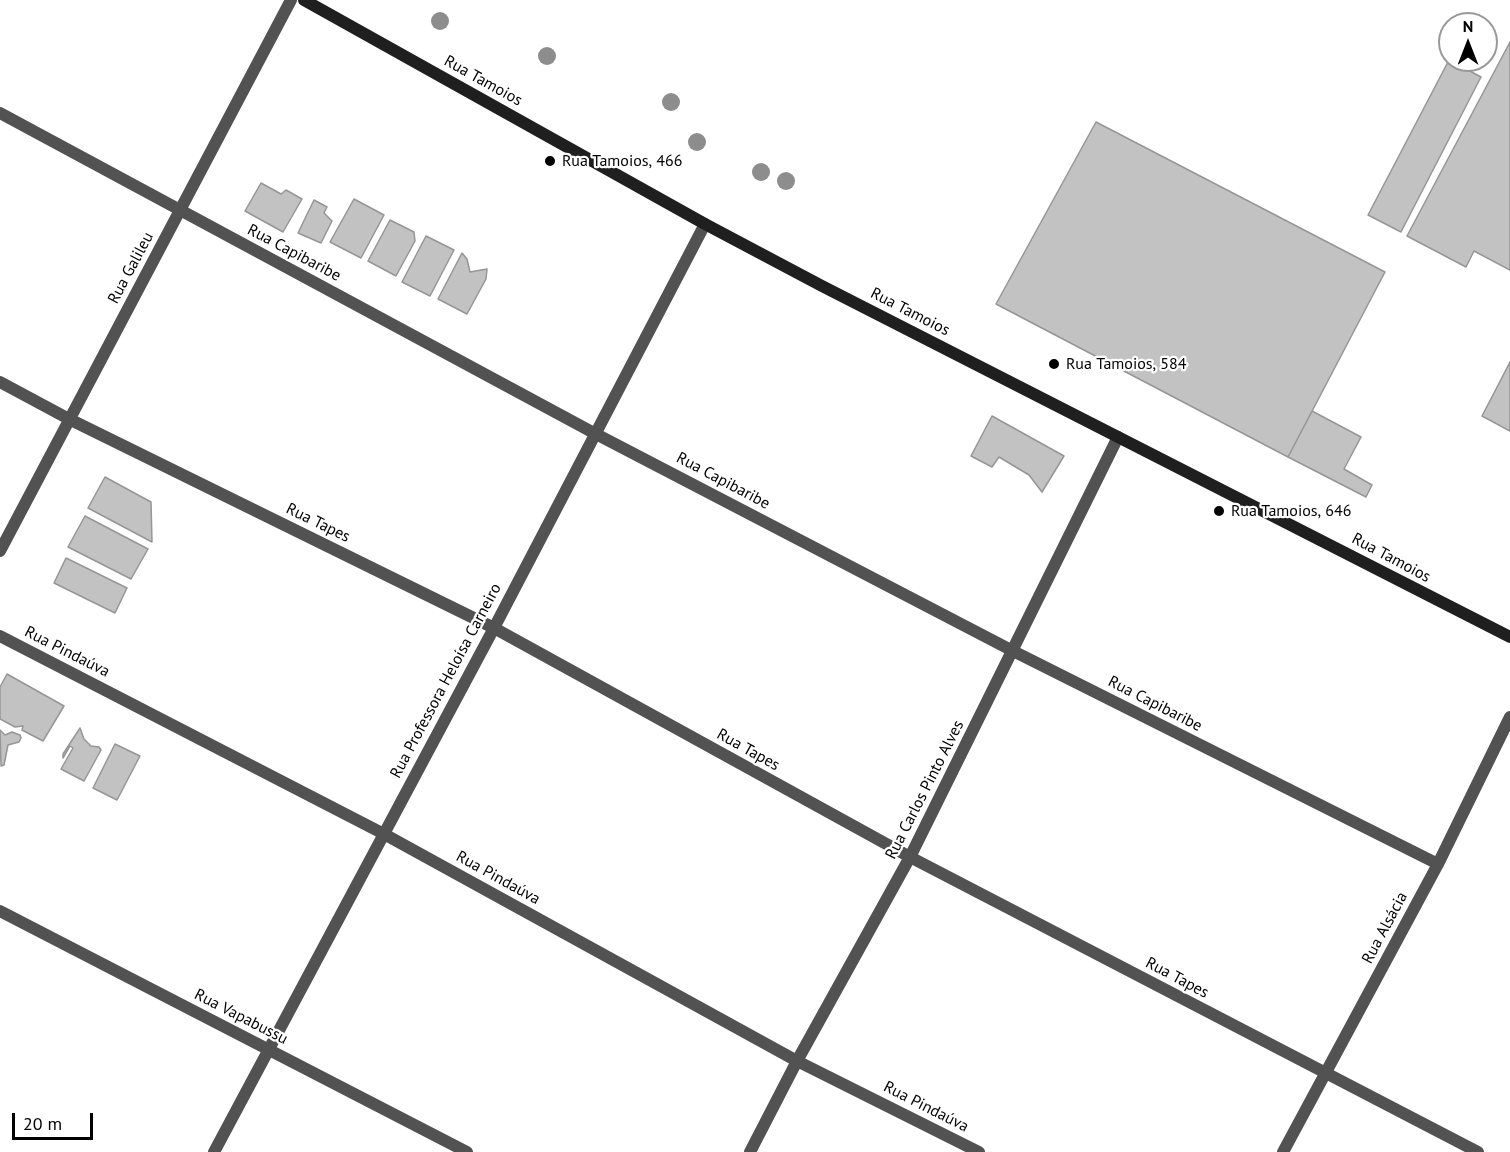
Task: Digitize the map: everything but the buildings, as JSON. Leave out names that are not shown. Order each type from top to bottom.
[{"type":"main road","name":"Rua Tamoios","points":[[304,0],[705,224],[822,286],[1510,637]]},
{"type":"street","name":"Rua Galileu","points":[[0,551],[291,0]]},
{"type":"street","name":"Rua Capibaribe","points":[[0,113],[594,433],[1013,651],[1438,864]]},
{"type":"street","name":"Rua Professora Heloísa Carneiro","points":[[214,1152],[494,628],[705,224]]},
{"type":"street","name":"Rua Tapes","points":[[0,382],[69,419],[494,628],[910,858],[1478,1152]]},
{"type":"street","name":"Rua Carlos Pinto Alves","points":[[750,1152],[797,1061],[910,858],[1118,437]]},
{"type":"street","name":"Rua Pindaúva","points":[[0,636],[384,834],[797,1061],[979,1152]]},
{"type":"street","name":"Rua Alsácia","points":[[1283,1152],[1438,864],[1510,717]]},
{"type":"street","name":"Rua Vapabussu","points":[[0,911],[467,1152]]},
{"type":"place","name":"Rua Tamoios, 466","points":[[550,161]]},
{"type":"place","name":"Rua Tamoios, 584","points":[[1054,364]]},
{"type":"place","name":"Rua Tamoios, 646","points":[[1219,511]]}]
